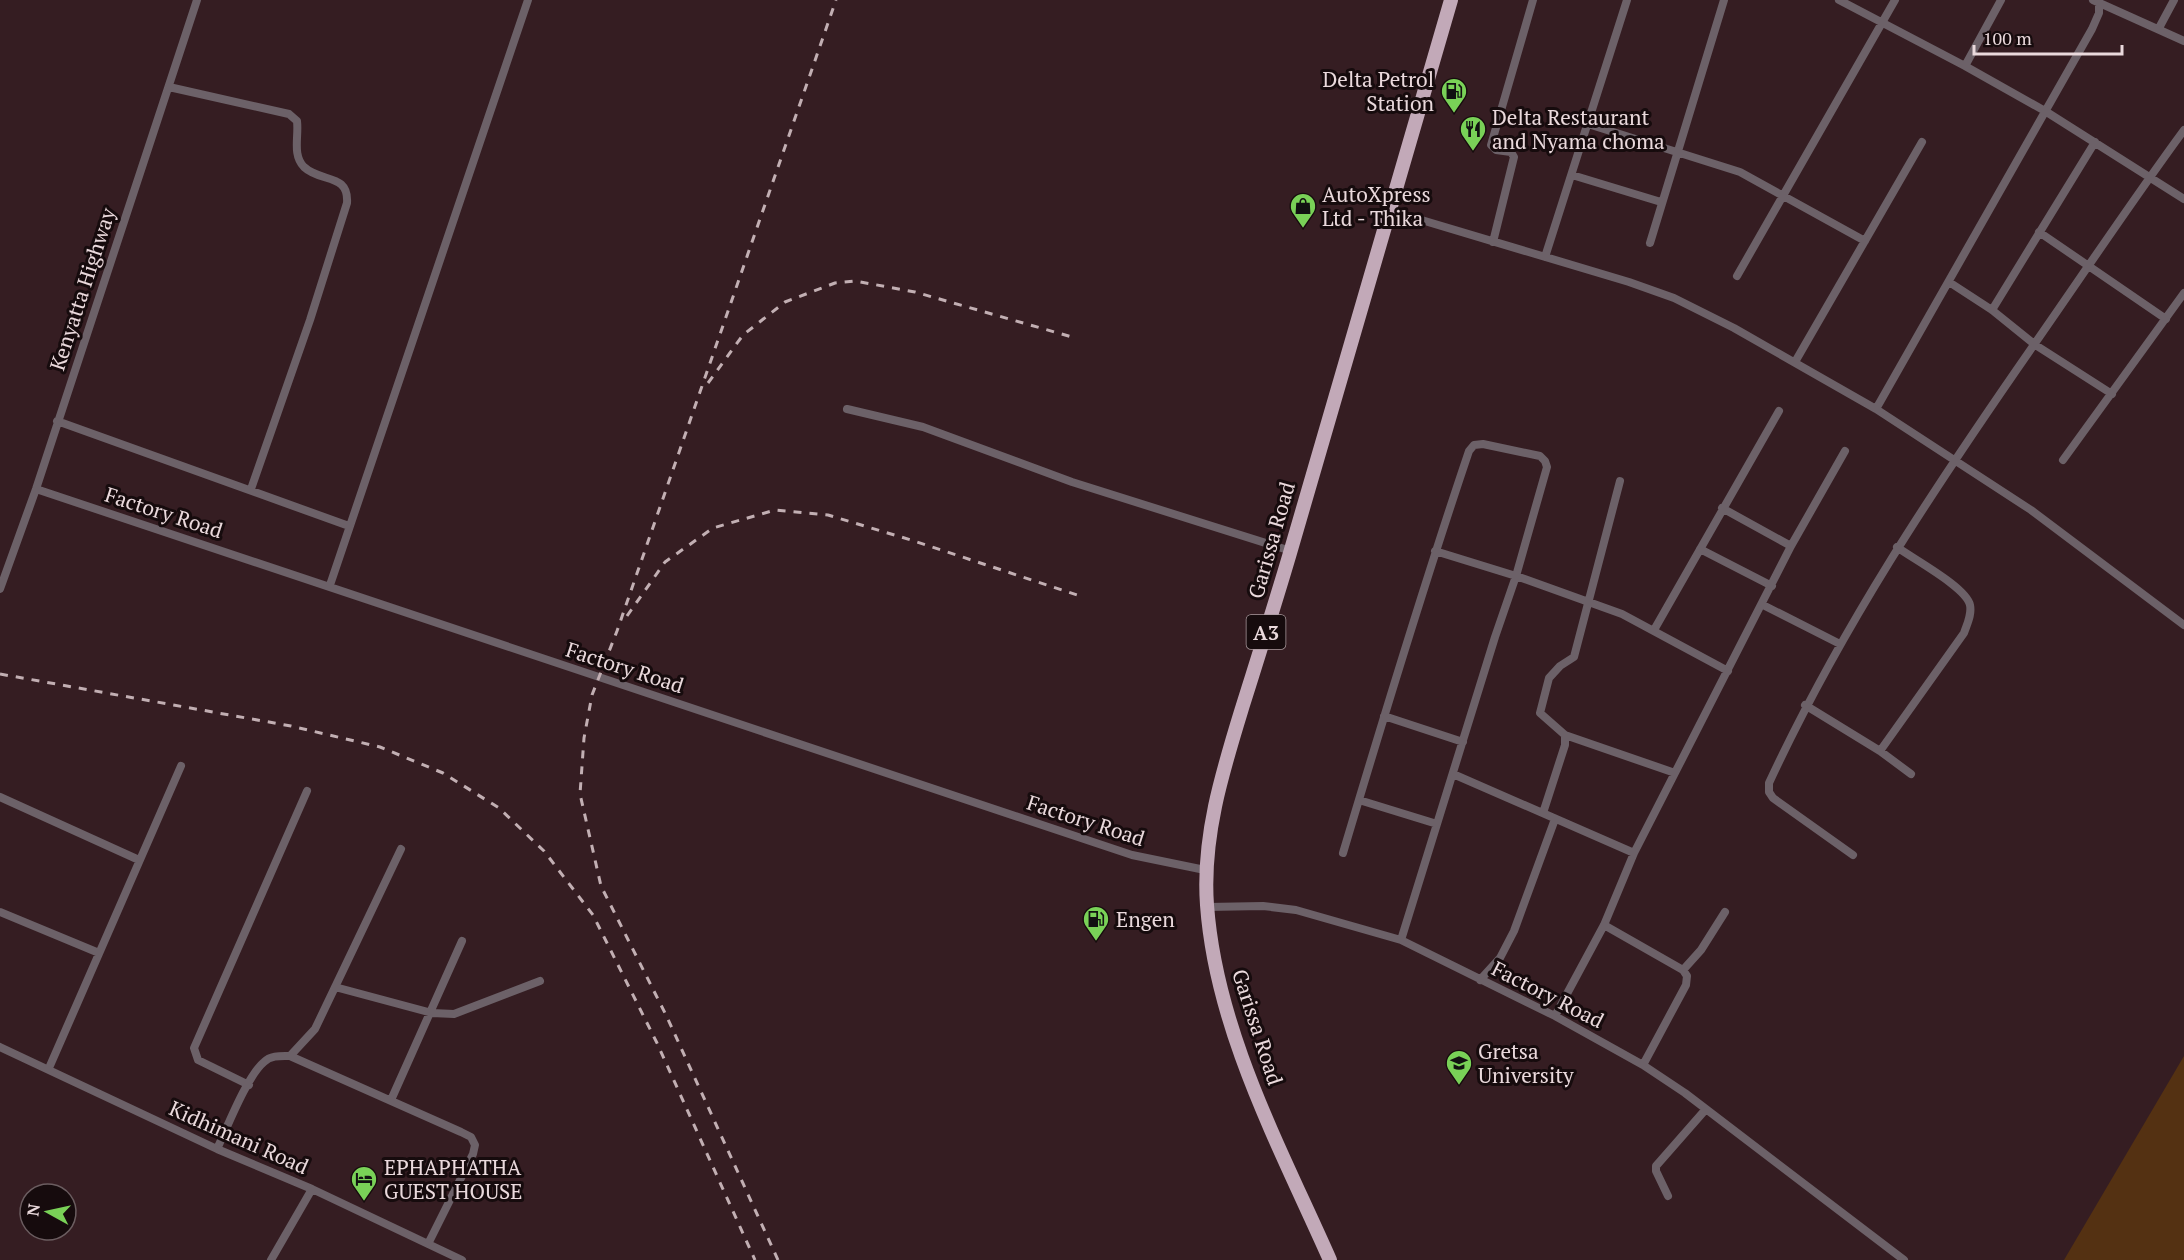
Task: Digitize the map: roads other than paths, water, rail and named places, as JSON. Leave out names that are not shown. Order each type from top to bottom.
[{"type":"highway","name":"Garissa Road","points":[[1330,1260],[1242,1056],[1220,987],[1207,907],[1205,870],[1211,823],[1222,773],[1291,551],[1388,210],[1451,0]]},
{"type":"street","name":"Kenyatta Highway","points":[[0,588],[36,489],[197,0]]},
{"type":"street","points":[[330,585],[528,0]]},
{"type":"street","points":[[1493,242],[1514,157],[1511,152],[1496,150],[1491,145],[1533,0]]},
{"type":"street","points":[[1545,256],[1626,0]]},
{"type":"street","points":[[1650,243],[1724,0]]},
{"type":"street","points":[[1839,0],[1965,66],[2044,111],[2150,176],[2184,200]]},
{"type":"street","points":[[1737,276],[1895,0]]},
{"type":"street","points":[[1965,66],[2001,0]]},
{"type":"street","points":[[2159,28],[2174,0]]},
{"type":"street","points":[[2097,1],[2184,41]]},
{"type":"street","points":[[1876,409],[2092,29],[2099,13],[2097,1]]},
{"type":"street","points":[[169,87],[289,114],[297,121],[299,158],[305,168],[344,185],[347,193],[347,203],[310,320],[251,489]]},
{"type":"street","points":[[1588,124],[1740,172],[1865,241]]},
{"type":"street","points":[[1853,855],[1787,809],[1769,792],[1769,783],[1805,705],[1897,547],[2086,266],[2184,130]]},
{"type":"street","points":[[1795,362],[1922,142]]},
{"type":"street","points":[[1992,310],[2095,142]]},
{"type":"street","points":[[1572,175],[1661,202]]},
{"type":"street","points":[[1388,210],[1545,256],[1674,298],[1734,328],[1876,409],[1955,460],[2072,540],[2184,625]]},
{"type":"street","points":[[2039,232],[2166,319]]},
{"type":"street","points":[[1949,282],[1992,310],[2034,344],[2112,394]]},
{"type":"street","points":[[2063,460],[2184,293]]},
{"type":"street","points":[[847,409],[923,427],[1072,482],[1291,551]]},
{"type":"street","points":[[1654,630],[1779,411]]},
{"type":"street","points":[[57,421],[349,526]]},
{"type":"street","points":[[1343,853],[1435,550],[1469,451],[1474,446],[1483,444],[1540,456],[1545,460],[1547,467],[1516,576],[1501,617],[1401,940]]},
{"type":"street","points":[[1555,1016],[1604,925],[1634,854],[1791,546],[1845,451]]},
{"type":"street","points":[[1620,482],[1587,600],[1574,657],[1554,671],[1540,706],[1543,718],[1565,735],[1675,773]]},
{"type":"street","name":"Factory Road","points":[[36,489],[330,585],[605,680],[1132,855],[1205,870]]},
{"type":"street","points":[[1722,508],[1791,546]]},
{"type":"street","points":[[1880,751],[1964,633],[1970,617],[1970,604],[1961,591],[1897,547]]},
{"type":"street","points":[[1700,549],[1772,586]]},
{"type":"street","points":[[1435,550],[1587,600],[1654,630],[1728,671]]},
{"type":"street","points":[[1763,604],[1840,644]]},
{"type":"street","points":[[1805,705],[1880,751],[1911,774]]},
{"type":"street","points":[[1384,716],[1463,742]]},
{"type":"street","points":[[1543,813],[1565,745],[1565,735]]},
{"type":"street","points":[[49,1068],[181,766]]},
{"type":"street","points":[[1453,774],[1634,854]]},
{"type":"street","points":[[249,1085],[198,1060],[194,1048],[307,791]]},
{"type":"street","points":[[0,797],[139,860]]},
{"type":"street","points":[[1359,800],[1437,824]]},
{"type":"street","points":[[1480,980],[1500,958],[1514,932],[1556,819]]},
{"type":"street","points":[[291,1056],[315,1029],[401,849]]},
{"type":"street","name":"Factory Road","points":[[1207,907],[1263,906],[1296,910],[1401,940],[1555,1016],[1643,1065],[1706,1108],[1904,1260]]},
{"type":"street","points":[[0,912],[99,953]]},
{"type":"street","points":[[1683,970],[1696,958],[1725,912]]},
{"type":"street","points":[[1604,925],[1683,970],[1687,976],[1686,985],[1643,1065]]},
{"type":"street","points":[[391,1100],[432,1013],[462,941]]},
{"type":"street","points":[[335,987],[432,1013],[454,1014],[540,981]]},
{"type":"street","name":"Kidhimani Road","points":[[0,1047],[462,1260]]},
{"type":"street","points":[[217,1149],[249,1085],[264,1061],[277,1055],[291,1056],[391,1100],[471,1137],[476,1144],[428,1244]]},
{"type":"street","points":[[1668,1196],[1656,1172],[1656,1166],[1706,1108]]},
{"type":"street","points":[[272,1260],[312,1189]]},
{"type":"railway","points":[[778,1260],[666,1015],[601,886],[580,794],[584,738],[592,695],[617,631],[836,0]]},
{"type":"railway","points":[[708,383],[743,335],[785,302],[835,283],[855,281],[915,292],[1072,337]]},
{"type":"railway","points":[[627,616],[665,562],[713,528],[775,510],[828,515],[1083,597]]},
{"type":"railway","points":[[0,674],[291,726],[380,747],[443,773],[499,808],[544,851],[593,915],[657,1043],[755,1260]]},
{"type":"place","name":"Delta Petrol Station","points":[[1454,114]]},
{"type":"place","name":"Delta Restaurant and Nyama choma","points":[[1473,152]]},
{"type":"place","name":"AutoXpress Ltd - Thika","points":[[1303,229]]},
{"type":"place","name":"Engen","points":[[1096,942]]},
{"type":"place","name":"Gretsa University","points":[[1459,1086]]},
{"type":"place","name":"EPHAPHATHA GUEST HOUSE","points":[[364,1202]]}]
